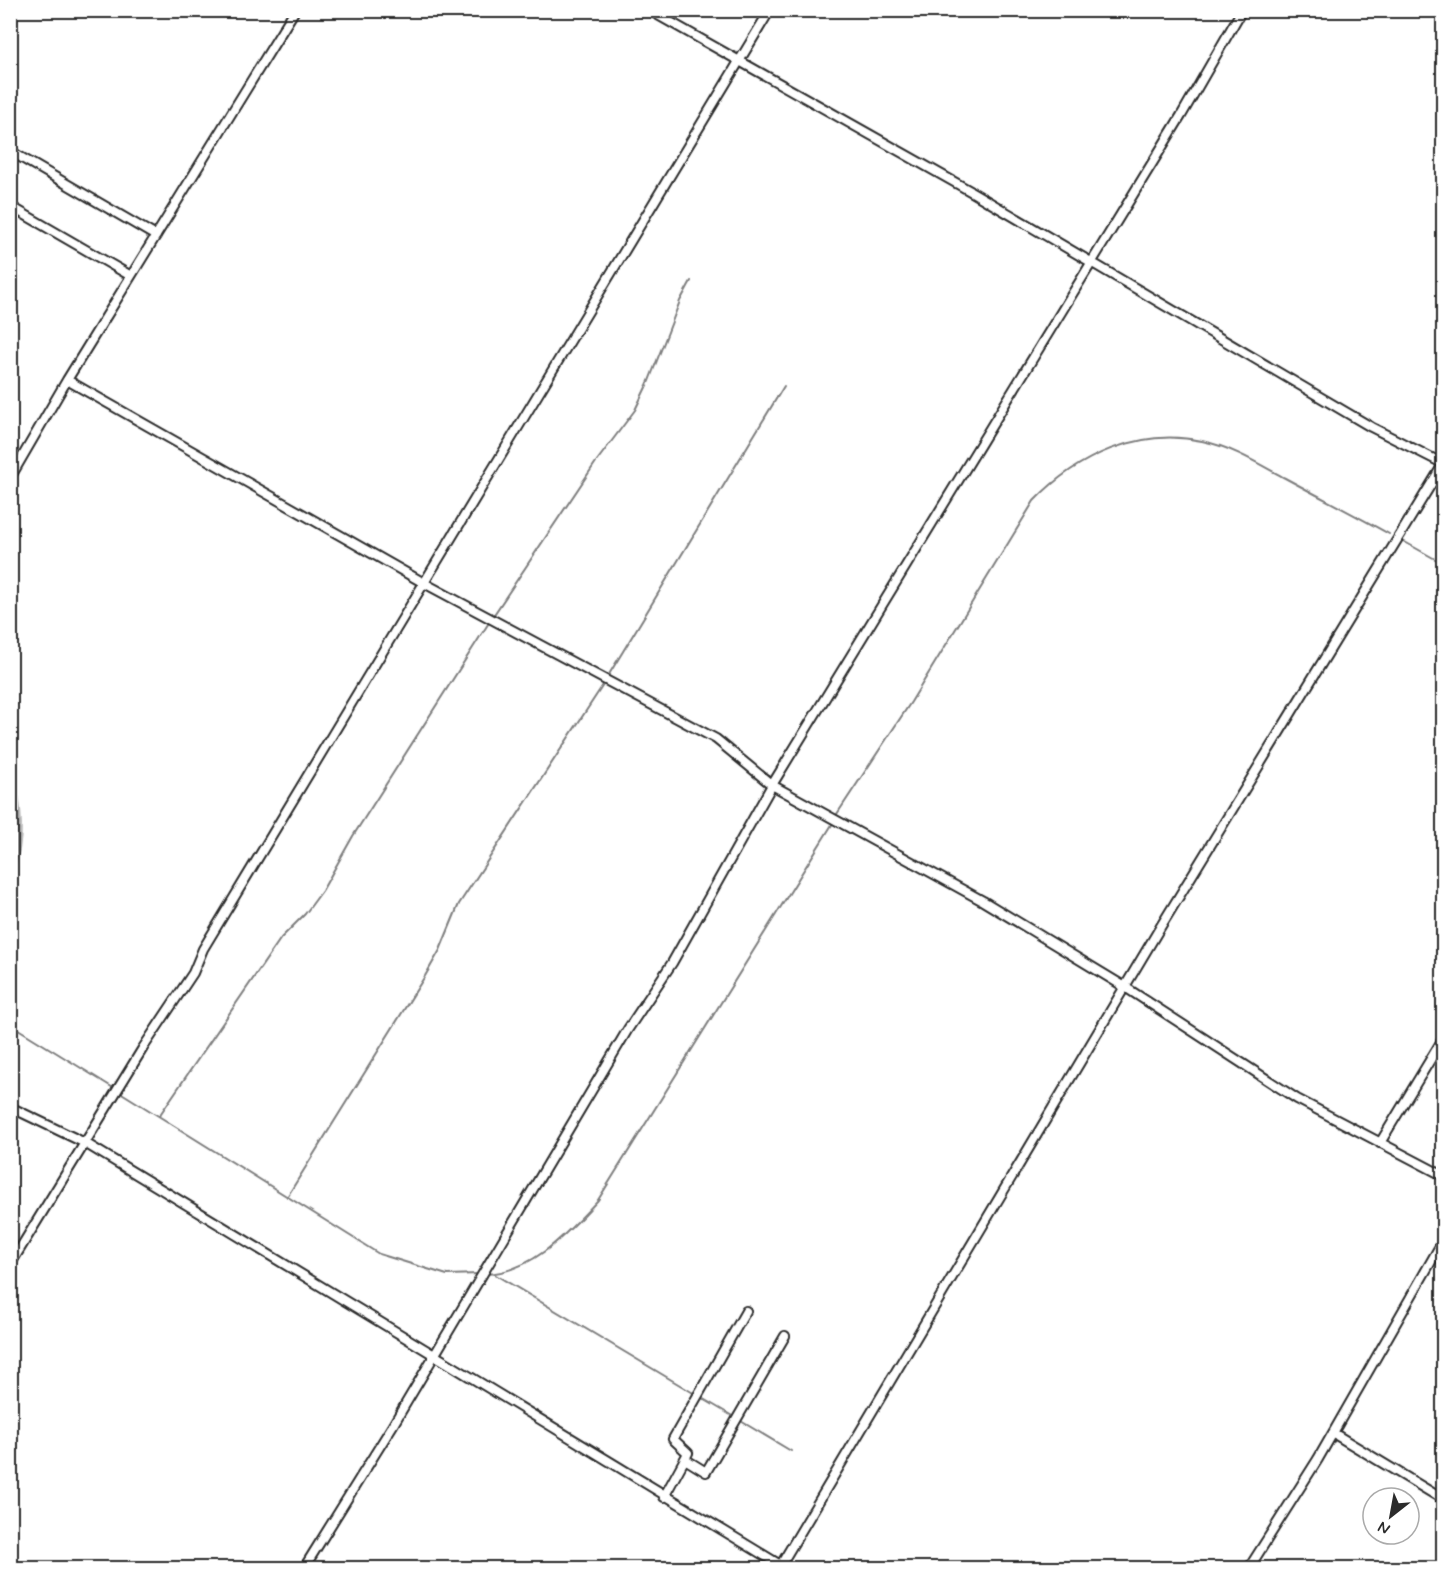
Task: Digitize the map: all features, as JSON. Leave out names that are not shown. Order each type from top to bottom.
[{"type":"street","points":[[10,478],[67,380],[295,10]]},
{"type":"street","points":[[10,1107],[85,1143],[435,1354],[782,1568],[1125,987],[1443,464],[1371,427],[1090,261],[649,10]]},
{"type":"street","points":[[10,1264],[194,972],[203,950],[741,62],[770,10]]},
{"type":"street","points":[[304,1569],[628,1029],[672,963],[772,785],[1090,261],[1181,116],[1242,10]]},
{"type":"street","points":[[10,151],[156,236]]},
{"type":"street","points":[[10,206],[132,276]]},
{"type":"street","points":[[67,380],[424,583],[716,739],[772,785],[983,901],[1125,987],[1297,1099],[1443,1176]]},
{"type":"street","points":[[1380,1143],[1443,1038]]},
{"type":"street","points":[[1249,1569],[1333,1433],[1443,1239]]},
{"type":"street","points":[[664,1497],[688,1453],[673,1439],[746,1311]]},
{"type":"street","points":[[685,1458],[706,1472],[785,1336]]},
{"type":"street","points":[[1333,1433],[1443,1500]]},
{"type":"waterway","points":[[493,616],[596,462],[635,410],[649,381],[680,301],[691,281]]},
{"type":"waterway","points":[[608,676],[784,386]]},
{"type":"waterway","points":[[837,814],[911,702],[1034,501],[1051,485],[1090,459],[1111,449],[1156,438],[1202,441],[1235,452],[1389,534]]},
{"type":"waterway","points":[[1403,541],[1444,564]]},
{"type":"waterway","points":[[159,1116],[281,938],[305,914],[322,891],[353,836],[490,621]]},
{"type":"waterway","points":[[287,1197],[425,976],[440,950],[459,904],[605,682]]},
{"type":"waterway","points":[[10,776],[18,823],[18,836],[10,869]]},
{"type":"waterway","points":[[484,1274],[502,1272],[534,1259],[562,1237],[598,1200],[833,823]]},
{"type":"waterway","points":[[10,1024],[115,1089]]},
{"type":"waterway","points":[[120,1092],[379,1254],[447,1275],[479,1274]]},
{"type":"waterway","points":[[494,1274],[695,1394]]},
{"type":"waterway","points":[[700,1397],[734,1417]]},
{"type":"waterway","points":[[739,1420],[791,1451]]}]
